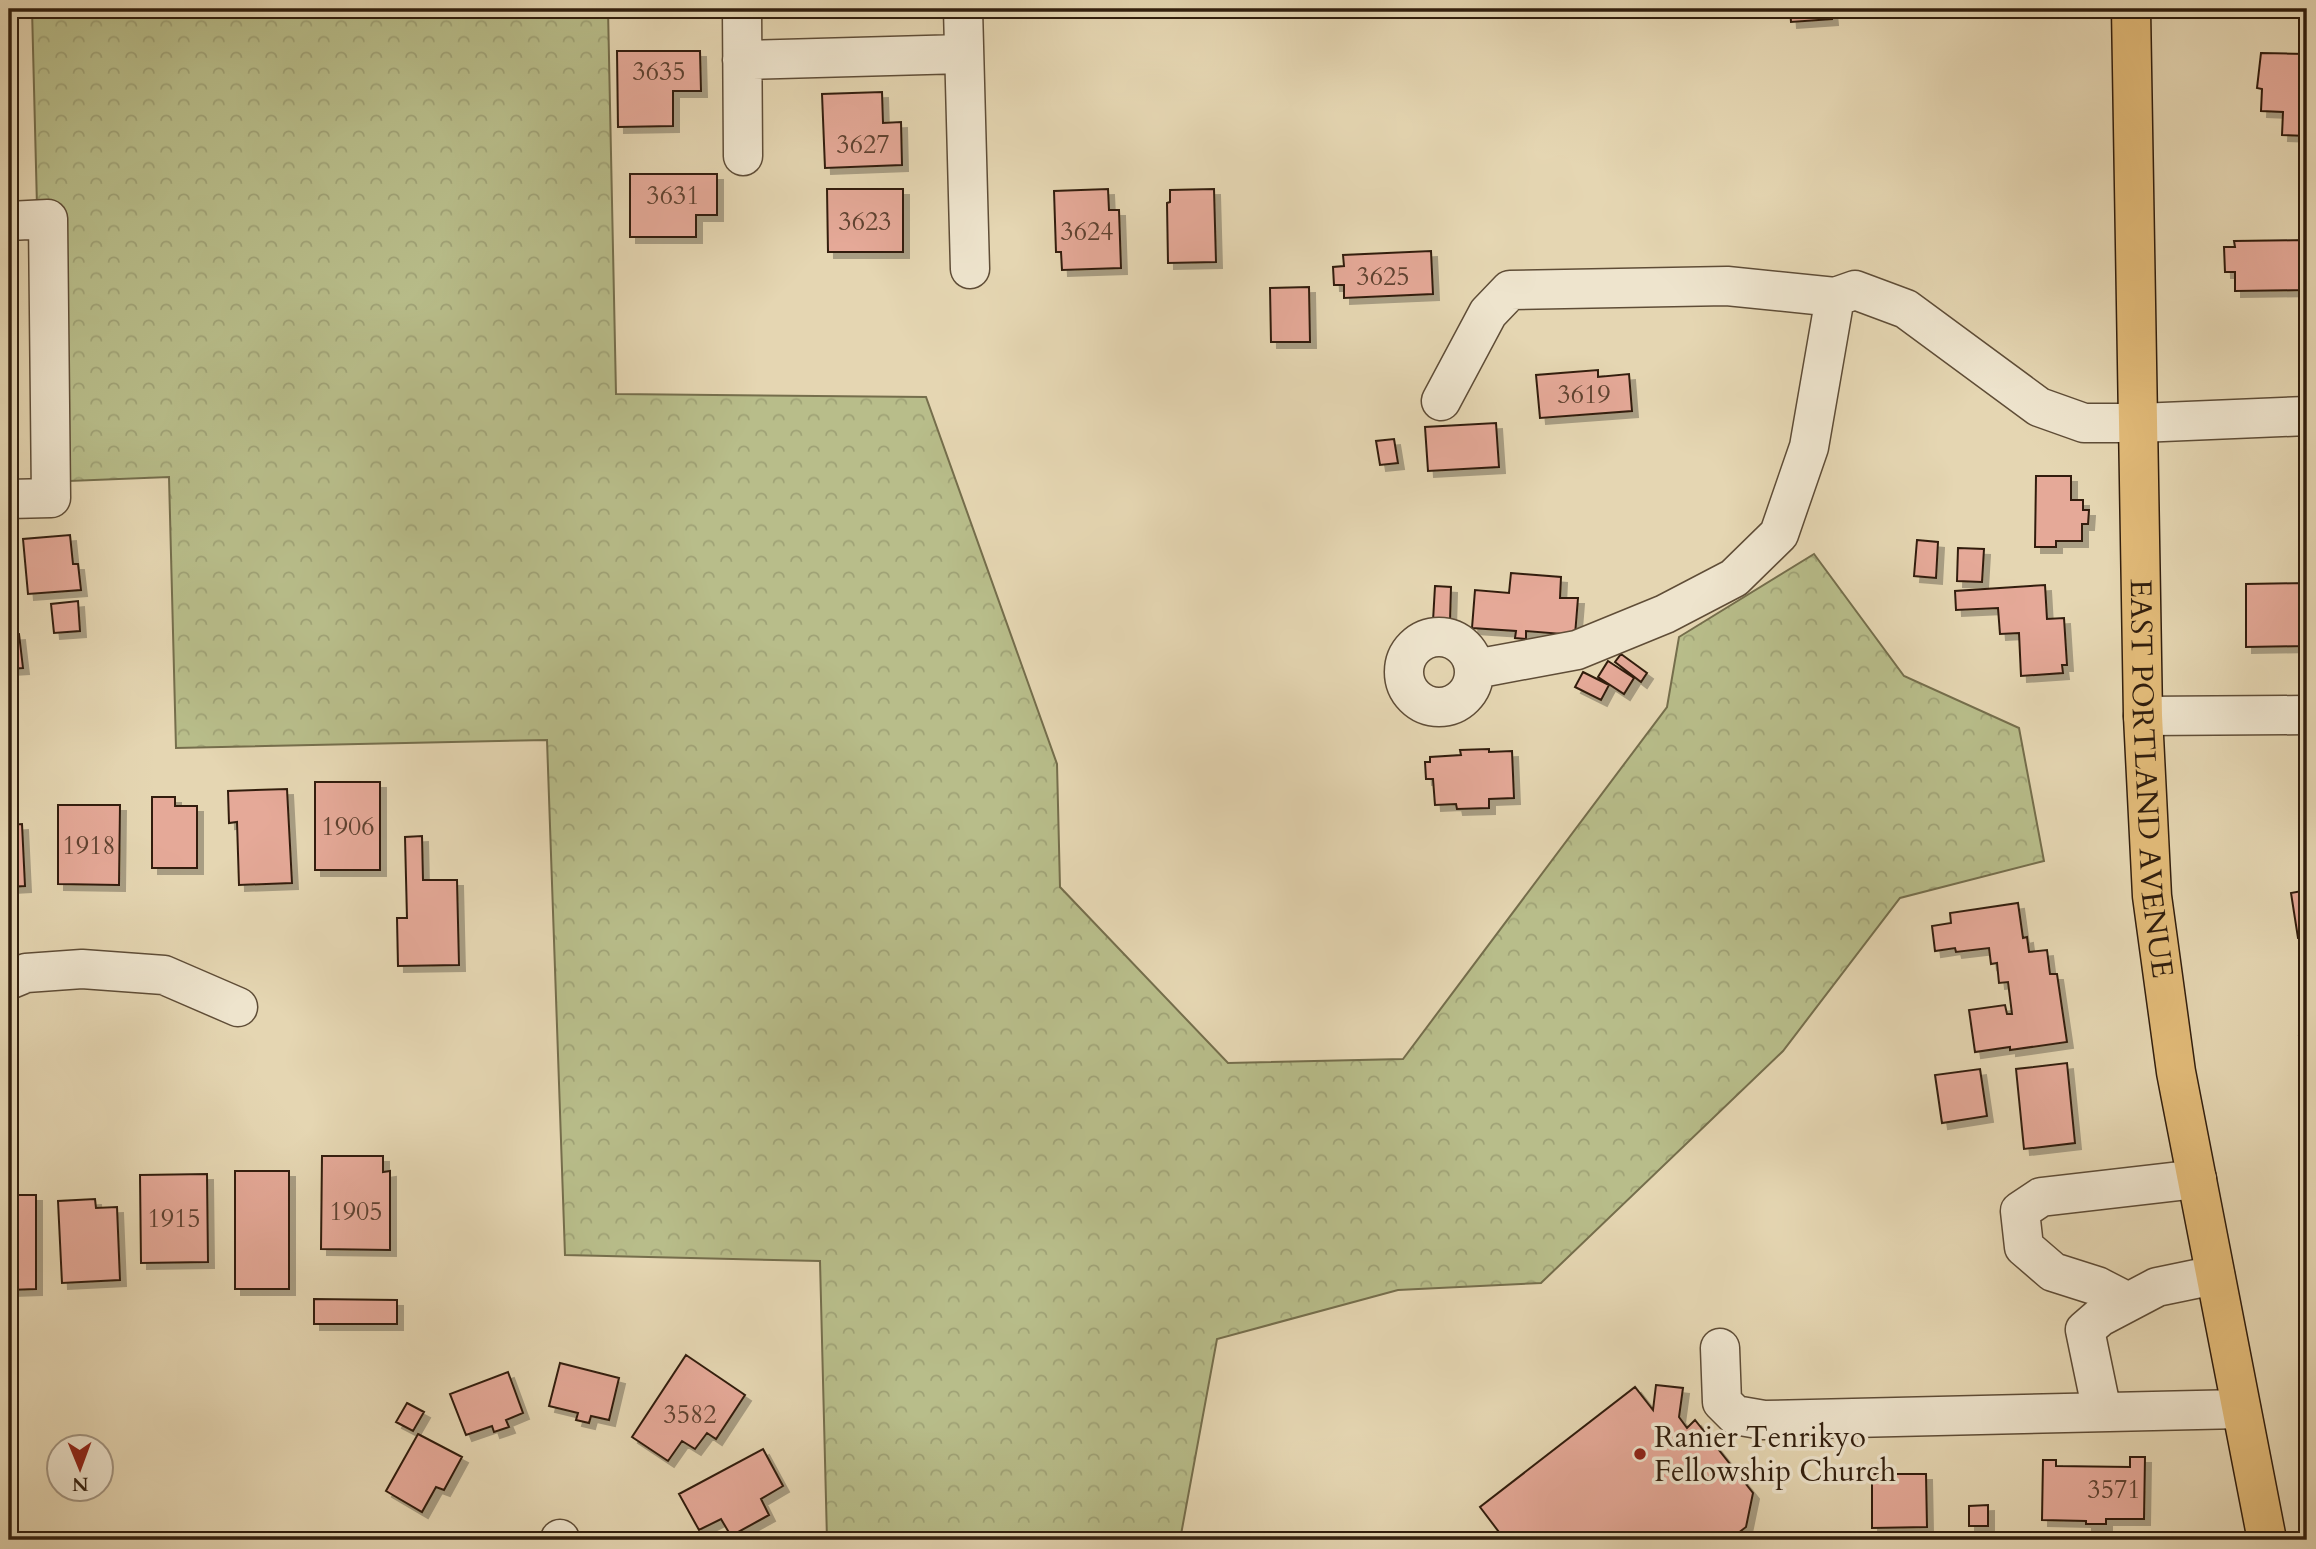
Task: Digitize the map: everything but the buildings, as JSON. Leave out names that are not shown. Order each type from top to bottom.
[{"type":"main road","name":"EAST PORTLAND AVENUE","points":[[2131,9],[2143,716],[2152,896],[2176,1072],[2266,1540]]},
{"type":"street","points":[[742,9],[743,156]]},
{"type":"street","points":[[963,9],[970,270]]},
{"type":"street","points":[[743,60],[963,54]]},
{"type":"street","points":[[9,221],[48,219],[51,498],[9,499]]},
{"type":"street","points":[[1441,401],[1489,313],[1510,290],[1727,286],[1835,297],[1855,290],[1906,309],[2039,407],[2084,423],[2307,416]]},
{"type":"street","points":[[1475,669],[1577,650],[1665,614],[1734,578],[1779,534],[1809,447],[1835,297]]},
{"type":"street","points":[[2143,716],[2307,715]]},
{"type":"street","points":[[9,980],[26,973],[82,969],[164,975],[238,1007]]},
{"type":"street","points":[[2128,1302],[2098,1286],[2053,1272],[2024,1247],[2020,1211],[2040,1197],[2197,1179]]},
{"type":"street","points":[[2102,1412],[2085,1330],[2100,1317],[2157,1287],[2215,1275]]},
{"type":"street","points":[[1720,1348],[1722,1402],[1735,1415],[1764,1420],[2241,1409]]},
{"type":"green space","points":[[32,9],[608,9],[616,394],[926,397],[1057,764],[1060,887],[1228,1063],[1403,1059],[1667,707],[1679,637],[1814,554],[1904,676],[2019,728],[2044,861],[1900,898],[1783,1051],[1541,1283],[1398,1290],[1217,1339],[1180,1540],[827,1540],[820,1261],[565,1255],[547,740],[176,748],[169,477],[44,482]]},
{"type":"place","name":"Ranier Tenrikyo Fellowship Church","points":[[1640,1454]]}]
